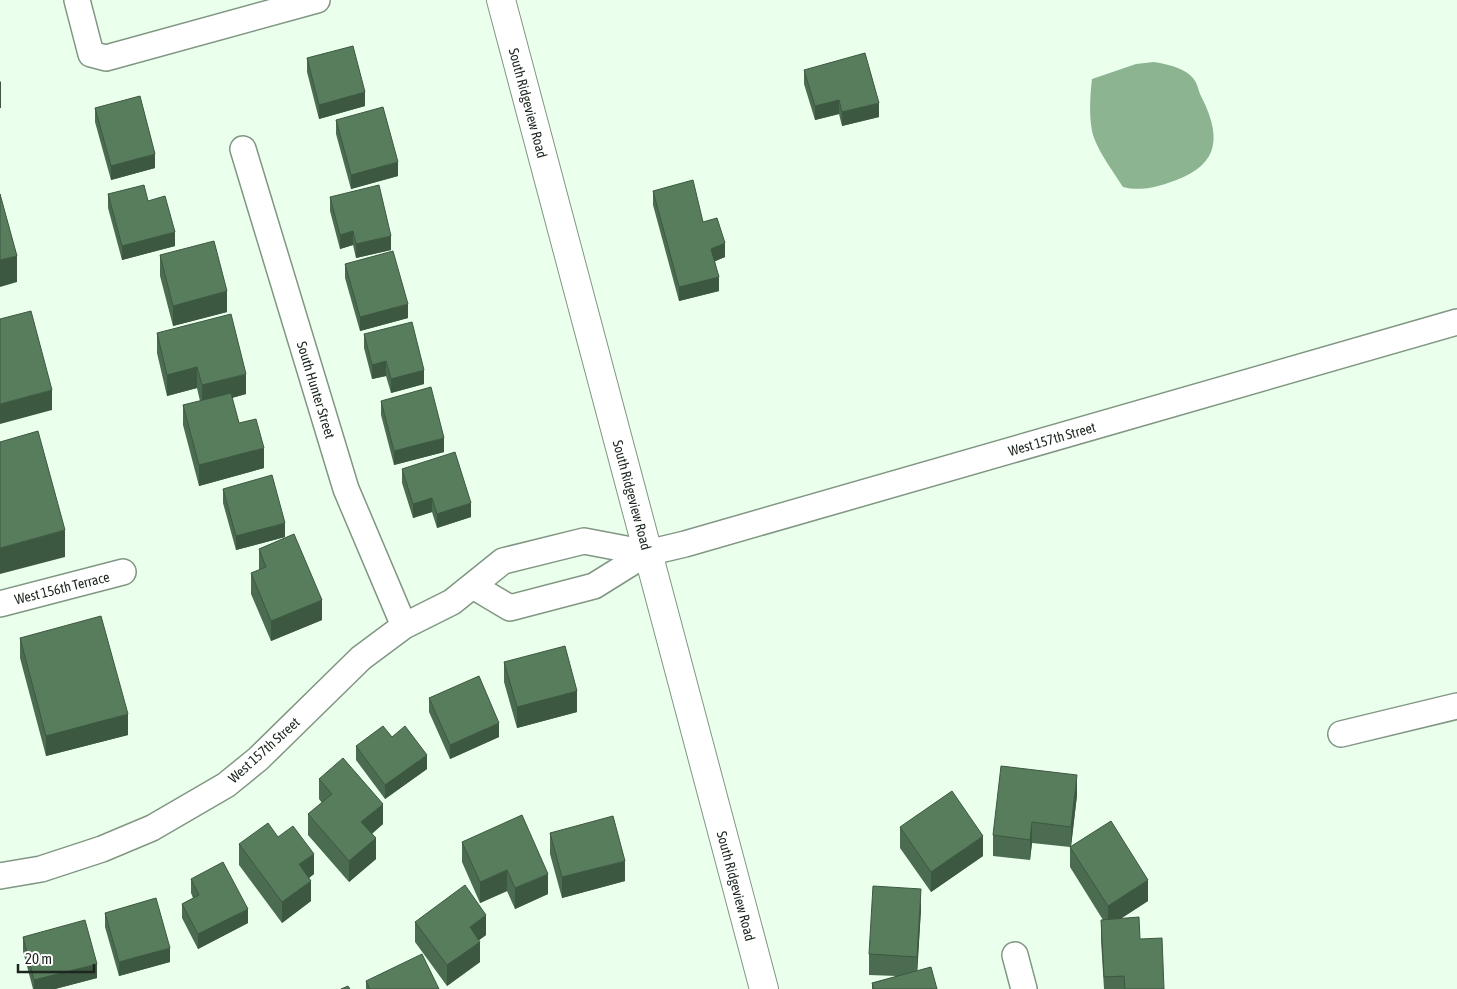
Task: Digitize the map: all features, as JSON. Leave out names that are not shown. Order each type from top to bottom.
[{"type":"main road","name":"South Ridgeview Road","points":[[501,0],[764,989]]},
{"type":"street","points":[[77,0],[91,54],[106,58],[317,0]]},
{"type":"street","name":"South Hunter Street","points":[[243,149],[346,489],[404,626]]},
{"type":"street","name":"West 157th Street","points":[[473,586],[510,608],[594,586],[647,553],[704,539],[1457,322]]},
{"type":"street","name":"West 157th Street","points":[[0,876],[41,869],[152,828],[226,785],[258,759],[361,658],[404,626],[452,602],[503,561],[584,542],[647,553]]},
{"type":"street","name":"West 156th Terrace","points":[[0,604],[123,572]]},
{"type":"street","points":[[1342,734],[1457,706]]},
{"type":"street","points":[[1015,955],[1024,989]]},
{"type":"shaded area","points":[[1154,62],[1182,70],[1195,81],[1209,114],[1214,140],[1206,161],[1197,170],[1184,177],[1151,188],[1134,189],[1123,187],[1094,138],[1090,118],[1092,79],[1136,64]]},
{"type":"building","points":[[353,46],[365,92],[319,105],[307,58]]},
{"type":"building","points":[[865,53],[879,103],[842,112],[839,100],[815,106],[804,70]]},
{"type":"building","points":[[140,96],[155,154],[111,166],[95,108]]},
{"type":"building","points":[[383,107],[398,162],[351,175],[336,120]]},
{"type":"building","points":[[693,180],[703,222],[717,218],[725,243],[711,249],[719,277],[679,287],[653,191]]},
{"type":"building","points":[[144,185],[148,201],[165,196],[175,232],[122,246],[108,194]]},
{"type":"building","points":[[379,185],[391,236],[356,244],[353,231],[340,235],[330,197]]},
{"type":"building","points":[[0,194],[17,256],[0,260]]},
{"type":"building","points":[[214,241],[227,291],[173,306],[160,255]]},
{"type":"building","points":[[393,251],[408,304],[360,317],[345,264]]},
{"type":"building","points":[[31,311],[52,390],[0,404],[0,319]]},
{"type":"building","points":[[231,314],[246,374],[202,385],[197,367],[167,375],[157,333]]},
{"type":"building","points":[[412,322],[424,370],[391,379],[386,361],[372,365],[364,334]]},
{"type":"building","points":[[431,387],[444,438],[394,451],[381,401]]},
{"type":"building","points":[[231,393],[239,423],[256,419],[264,448],[199,465],[183,405]]},
{"type":"building","points":[[38,431],[65,530],[0,548],[0,442]]},
{"type":"building","points":[[455,452],[471,503],[437,514],[432,498],[413,504],[402,469]]},
{"type":"building","points":[[272,475],[285,523],[236,536],[223,489]]},
{"type":"building","points":[[294,534],[322,600],[271,621],[251,573],[266,567],[259,549]]},
{"type":"building","points":[[101,616],[128,714],[46,736],[20,638]]},
{"type":"building","points":[[565,646],[577,691],[517,707],[504,662]]},
{"type":"building","points":[[479,676],[499,723],[450,745],[429,698]]},
{"type":"building","points":[[383,726],[392,737],[405,726],[427,755],[385,785],[356,746]]},
{"type":"building","points":[[343,758],[383,804],[361,822],[376,838],[349,861],[308,814],[332,794],[319,779]]},
{"type":"building","points":[[1001,766],[1077,775],[1071,827],[1032,822],[1030,840],[993,835]]},
{"type":"building","points":[[952,791],[983,836],[931,872],[900,827]]},
{"type":"building","points":[[522,815],[548,874],[515,888],[507,870],[480,882],[462,842]]},
{"type":"building","points":[[613,816],[625,861],[562,877],[550,833]]},
{"type":"building","points":[[1111,821],[1148,880],[1108,906],[1070,847]]},
{"type":"building","points":[[268,823],[278,837],[293,826],[314,854],[299,864],[311,881],[282,902],[239,844]]},
{"type":"building","points":[[223,862],[248,909],[198,934],[182,904],[199,895],[191,879]]},
{"type":"building","points":[[465,885],[486,915],[470,927],[480,942],[447,965],[415,922]]},
{"type":"building","points":[[873,886],[921,889],[917,957],[869,954]]},
{"type":"building","points":[[156,898],[170,948],[119,962],[105,913]]},
{"type":"building","points":[[1139,917],[1140,939],[1162,938],[1164,989],[1125,989],[1124,976],[1104,977],[1101,920]]},
{"type":"building","points":[[85,920],[97,964],[34,980],[23,937]]},
{"type":"building","points":[[422,954],[439,989],[370,989],[366,981]]},
{"type":"building","points":[[931,967],[937,989],[874,989],[872,983]]}]
